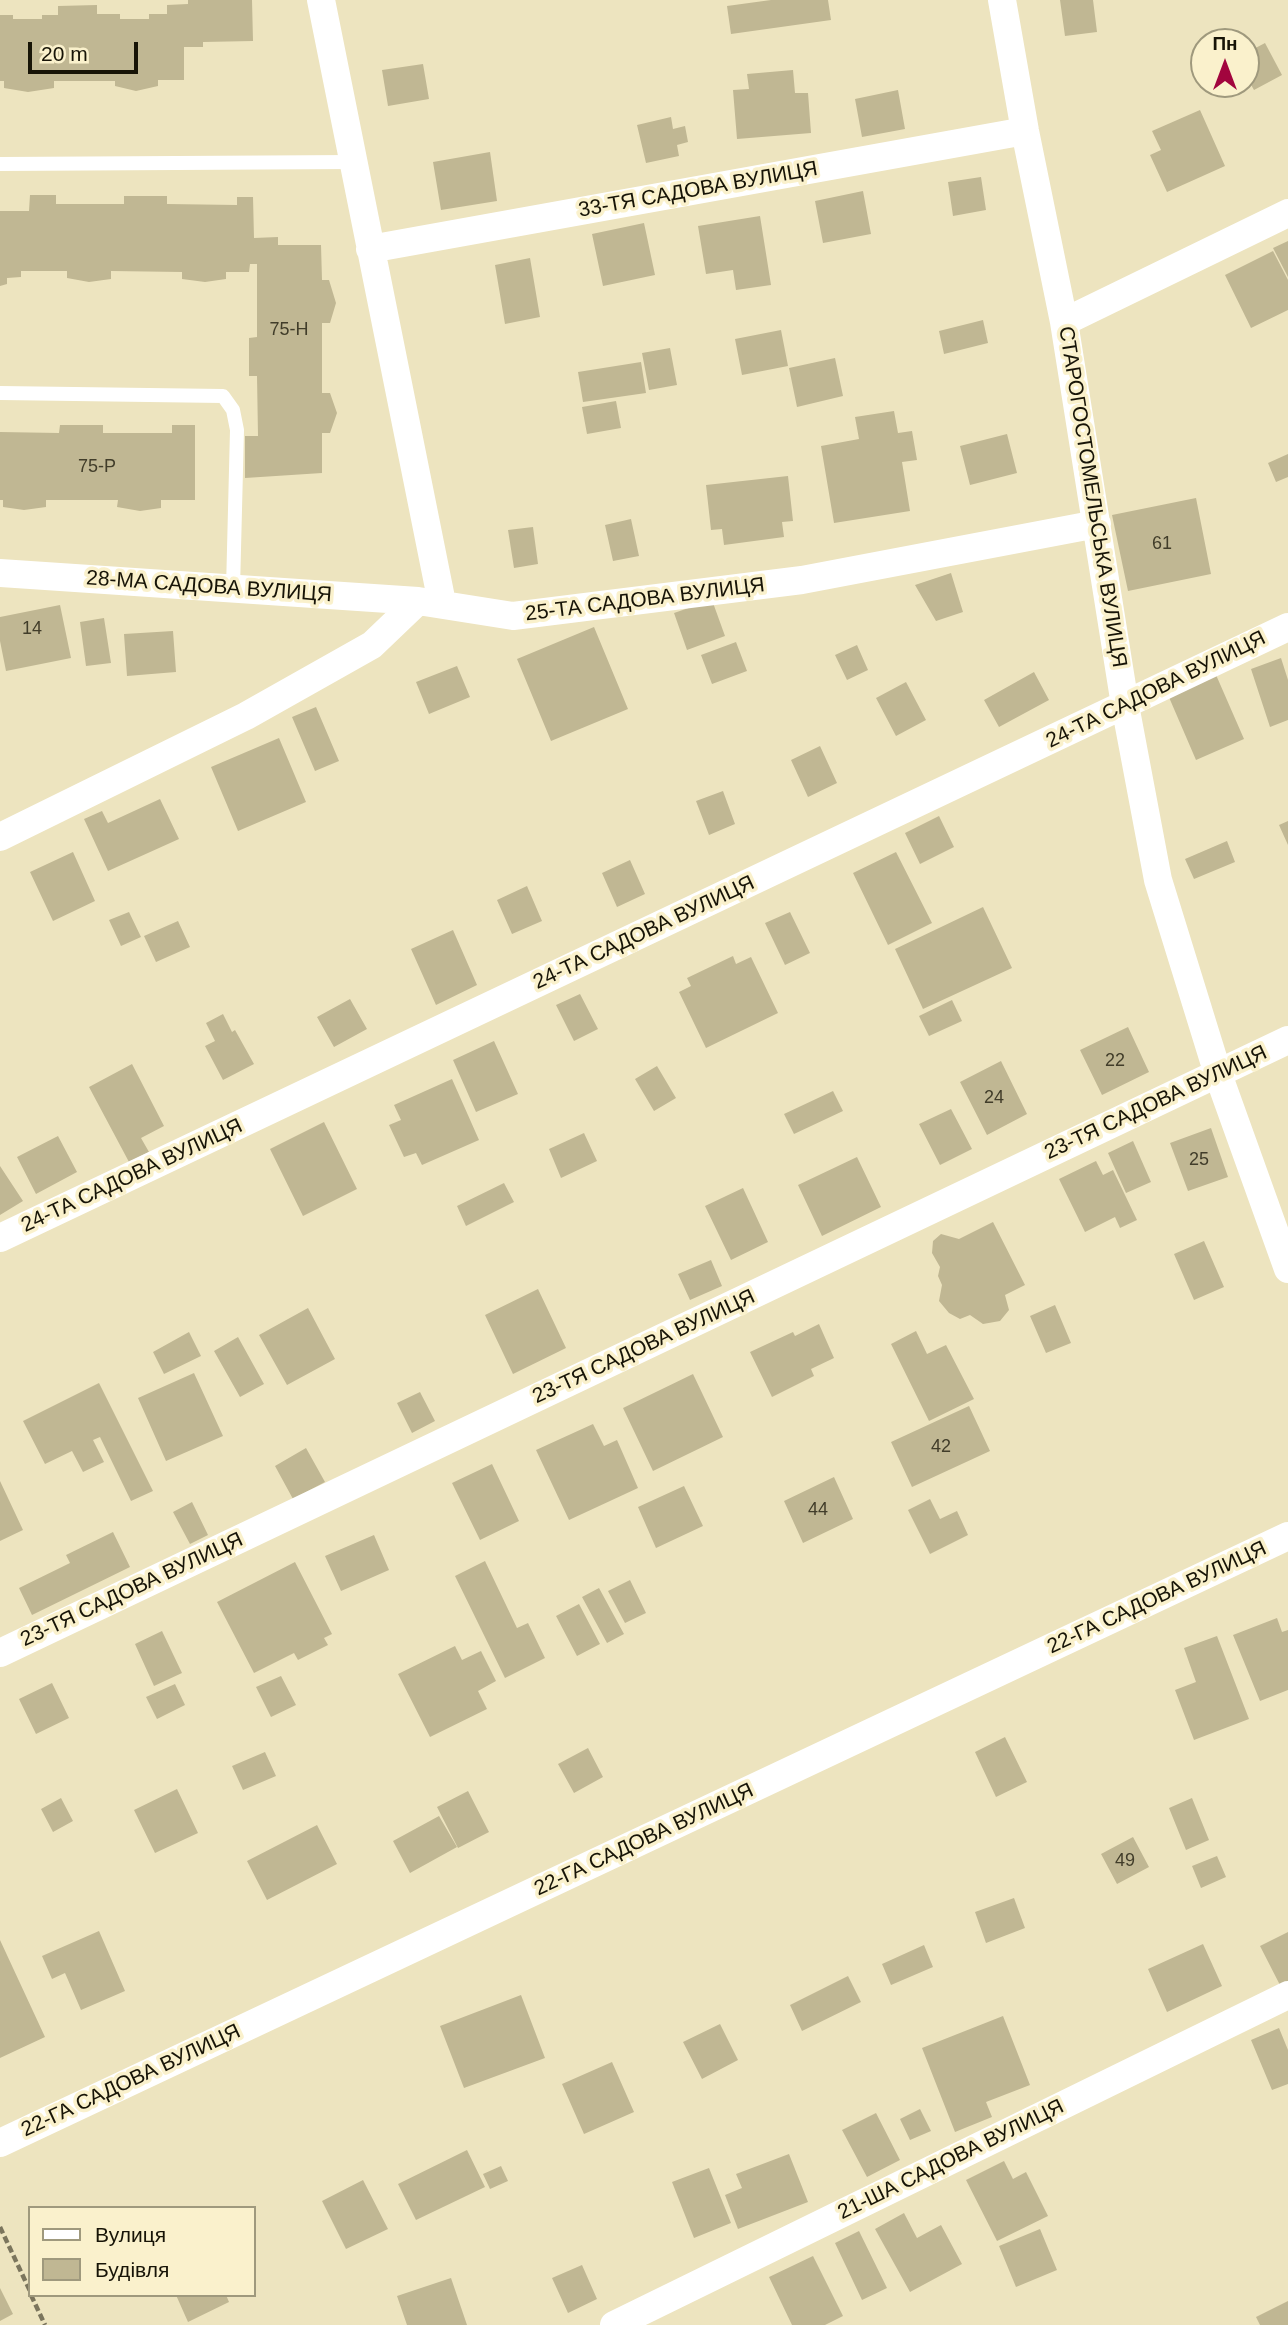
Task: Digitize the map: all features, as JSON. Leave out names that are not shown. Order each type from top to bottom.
[{"type":"street","points":[[0,837],[246,716],[372,645],[430,602],[370,249],[321,0]]},
{"type":"street","name":"СТАРОГОСТОМЕЛЬСЬКА ВУЛИЦЯ","points":[[1002,0],[1025,131],[1064,322],[1125,705],[1158,880],[1218,1074],[1288,1269]]},
{"type":"street","name":"33-ТЯ САДОВА ВУЛИЦЯ","points":[[370,249],[1025,131]]},
{"type":"street","points":[[1064,322],[1288,213]]},
{"type":"street","name":"25-ТА САДОВА ВУЛИЦЯ","points":[[430,602],[513,616],[588,608],[802,580],[1097,524]]},
{"type":"street","name":"28-МА САДОВА ВУЛИЦЯ","points":[[0,573],[430,602]]},
{"type":"street","name":"24-ТА САДОВА ВУЛИЦЯ","points":[[0,1238],[1288,627]]},
{"type":"street","name":"23-ТЯ САДОВА ВУЛИЦЯ","points":[[0,1653],[1288,1040]]},
{"type":"street","name":"22-ГА САДОВА ВУЛИЦЯ","points":[[0,2143],[1288,1536]]},
{"type":"street","name":"21-ША САДОВА ВУЛИЦЯ","points":[[614,2325],[1288,1995]]},
{"type":"lane","points":[[0,164],[353,162]]},
{"type":"lane","points":[[0,393],[223,396],[233,410],[237,430],[233,589]]},
{"type":"path","points":[[0,2227],[28,2287]]},
{"type":"path","points":[[33,2297],[45,2325]]},
{"type":"building","points":[[188,0],[252,0],[253,41],[203,42],[203,47],[184,47],[184,80],[158,80],[158,86],[136,91],[115,86],[115,81],[54,81],[54,88],[28,92],[4,88],[4,81],[0,81],[0,15],[13,15],[13,19],[42,19],[42,15],[58,15],[58,6],[97,5],[97,14],[120,14],[120,19],[149,19],[149,14],[167,14],[167,5],[188,4]]},
{"type":"building","points":[[771,0],[828,0],[831,20],[731,34],[727,6]]},
{"type":"building","points":[[1060,0],[1093,0],[1097,32],[1065,36]]},
{"type":"building","points":[[1265,43],[1282,75],[1260,87],[1260,46]]},
{"type":"building","points":[[423,64],[429,99],[388,106],[382,70]]},
{"type":"building","points":[[793,70],[795,93],[808,93],[811,133],[737,139],[733,90],[749,89],[747,74]]},
{"type":"building","points":[[898,90],[905,129],[862,137],[855,99]]},
{"type":"building","points":[[1200,110],[1225,166],[1167,192],[1150,155],[1161,150],[1152,131]]},
{"type":"building","points":[[671,117],[673,129],[685,126],[688,142],[677,145],[679,156],[646,163],[637,125]]},
{"type":"building","points":[[490,152],[497,201],[441,210],[433,162]]},
{"type":"building","points":[[981,177],[986,210],[953,216],[948,182]]},
{"type":"building","points":[[863,191],[871,234],[823,243],[815,201]]},
{"type":"building","points":[[30,195],[56,195],[56,204],[124,204],[124,196],[167,196],[167,204],[237,205],[237,197],[253,197],[254,238],[278,237],[278,245],[321,245],[322,280],[329,280],[336,303],[330,323],[322,323],[322,393],[330,393],[337,413],[330,433],[322,433],[322,473],[245,478],[245,436],[258,436],[257,376],[249,376],[249,338],[257,337],[257,264],[250,264],[249,272],[226,272],[226,279],[205,282],[182,279],[182,272],[111,271],[111,279],[89,282],[67,278],[67,271],[21,271],[21,277],[7,278],[7,284],[0,286],[0,211],[29,211]]},
{"type":"building","points":[[760,216],[771,285],[736,290],[733,270],[706,274],[698,226]]},
{"type":"building","points":[[644,223],[655,275],[603,286],[592,234]]},
{"type":"building","points":[[1288,241],[1288,277],[1273,248]]},
{"type":"building","points":[[1273,251],[1288,280],[1288,310],[1251,328],[1225,275]]},
{"type":"building","points":[[530,258],[540,317],[505,324],[495,265]]},
{"type":"building","points":[[983,320],[988,343],[944,354],[939,331]]},
{"type":"building","points":[[781,330],[788,366],[742,375],[735,339]]},
{"type":"building","points":[[670,348],[677,385],[649,390],[642,353]]},
{"type":"building","points":[[835,358],[843,396],[797,407],[789,368]]},
{"type":"building","points":[[641,362],[646,393],[583,402],[578,372]]},
{"type":"building","points":[[616,401],[621,428],[587,434],[582,407]]},
{"type":"building","points":[[894,411],[898,433],[912,431],[917,460],[902,462],[910,511],[834,523],[821,446],[859,439],[855,417]]},
{"type":"building","points":[[60,425],[103,425],[103,433],[172,433],[172,425],[195,425],[195,500],[161,500],[161,508],[140,511],[117,507],[118,500],[46,500],[46,507],[24,510],[3,507],[3,500],[0,500],[0,432],[59,433]]},
{"type":"building","points":[[1007,434],[1017,473],[970,485],[960,446]]},
{"type":"building","points":[[1288,454],[1288,477],[1276,482],[1268,463]]},
{"type":"building","points":[[788,476],[793,521],[782,522],[784,537],[724,545],[722,529],[711,530],[706,485]]},
{"type":"building","points":[[1196,498],[1211,574],[1128,591],[1112,515]]},
{"type":"building","points":[[631,519],[639,556],[613,561],[605,525]]},
{"type":"building","points":[[533,527],[538,564],[514,568],[508,530]]},
{"type":"building","points":[[951,573],[963,612],[936,621],[915,585]]},
{"type":"building","points":[[712,600],[725,636],[687,650],[674,613]]},
{"type":"building","points":[[60,605],[71,658],[6,671],[0,641],[0,617]]},
{"type":"building","points":[[104,618],[111,663],[86,666],[80,622]]},
{"type":"building","points":[[594,627],[628,709],[551,741],[517,659]]},
{"type":"building","points":[[173,631],[176,672],[127,676],[124,634]]},
{"type":"building","points":[[736,642],[747,671],[712,684],[701,655]]},
{"type":"building","points":[[857,645],[868,670],[847,680],[835,655]]},
{"type":"building","points":[[1281,658],[1288,680],[1288,720],[1270,727],[1251,669]]},
{"type":"building","points":[[457,666],[470,697],[429,714],[416,682]]},
{"type":"building","points":[[1213,668],[1244,739],[1196,760],[1165,688]]},
{"type":"building","points":[[1034,672],[1049,700],[999,727],[984,700]]},
{"type":"building","points":[[906,682],[926,720],[896,736],[876,698]]},
{"type":"building","points":[[316,707],[339,761],[315,771],[292,717]]},
{"type":"building","points":[[279,738],[306,802],[238,831],[211,767]]},
{"type":"building","points":[[820,746],[837,783],[808,797],[791,760]]},
{"type":"building","points":[[723,791],[735,824],[709,835],[696,801]]},
{"type":"building","points":[[160,799],[179,839],[108,871],[84,819],[102,811],[108,823]]},
{"type":"building","points":[[939,816],[954,847],[920,864],[905,833]]},
{"type":"building","points":[[1288,821],[1288,845],[1279,825]]},
{"type":"building","points":[[1227,841],[1235,862],[1194,879],[1185,859]]},
{"type":"building","points":[[73,852],[95,901],[53,921],[30,872]]},
{"type":"building","points":[[896,852],[932,923],[888,945],[853,873]]},
{"type":"building","points":[[630,860],[645,894],[617,907],[602,873]]},
{"type":"building","points":[[527,886],[542,921],[512,934],[497,900]]},
{"type":"building","points":[[983,907],[1012,968],[923,1009],[895,949]]},
{"type":"building","points":[[129,912],[141,937],[121,946],[109,920]]},
{"type":"building","points":[[790,912],[810,953],[785,965],[765,923]]},
{"type":"building","points":[[178,921],[190,947],[156,962],[144,936]]},
{"type":"building","points":[[453,930],[477,985],[436,1005],[411,949]]},
{"type":"building","points":[[733,956],[736,964],[751,957],[778,1013],[706,1048],[679,992],[691,986],[687,978]]},
{"type":"building","points":[[580,994],[598,1029],[574,1041],[556,1005]]},
{"type":"building","points":[[350,999],[367,1029],[334,1047],[317,1017]]},
{"type":"building","points":[[952,1000],[962,1021],[929,1036],[919,1016]]},
{"type":"building","points":[[223,1014],[254,1064],[223,1080],[205,1046],[215,1041],[206,1023]]},
{"type":"building","points":[[1128,1027],[1149,1072],[1102,1095],[1080,1050]]},
{"type":"building","points":[[494,1041],[518,1094],[476,1112],[453,1060]]},
{"type":"building","points":[[1001,1061],[1027,1114],[987,1135],[960,1082]]},
{"type":"building","points":[[132,1064],[164,1126],[141,1138],[149,1152],[129,1162],[89,1087]]},
{"type":"building","points":[[657,1066],[676,1098],[654,1111],[635,1079]]},
{"type":"building","points":[[452,1079],[479,1140],[422,1165],[416,1153],[404,1157],[389,1125],[401,1120],[394,1105]]},
{"type":"building","points":[[833,1091],[843,1111],[794,1134],[784,1114]]},
{"type":"building","points":[[951,1109],[972,1149],[940,1165],[919,1124]]},
{"type":"building","points":[[324,1122],[357,1189],[303,1216],[270,1149]]},
{"type":"building","points":[[1211,1128],[1228,1177],[1188,1191],[1170,1143]]},
{"type":"building","points":[[584,1133],[597,1161],[561,1178],[549,1149]]},
{"type":"building","points":[[58,1136],[77,1172],[36,1194],[17,1157]]},
{"type":"building","points":[[1133,1141],[1151,1182],[1126,1193],[1108,1153]]},
{"type":"building","points":[[857,1157],[881,1207],[822,1236],[798,1185]]},
{"type":"building","points":[[1096,1161],[1103,1175],[1113,1170],[1137,1220],[1120,1228],[1115,1217],[1085,1232],[1059,1179]]},
{"type":"building","points":[[0,1166],[23,1201],[0,1215]]},
{"type":"building","points":[[504,1183],[514,1202],[466,1226],[457,1206]]},
{"type":"building","points":[[743,1188],[768,1242],[731,1260],[705,1206]]},
{"type":"building","points":[[993,1222],[1025,1285],[1005,1295],[1009,1310],[1000,1321],[983,1324],[970,1315],[960,1319],[949,1313],[939,1301],[942,1285],[938,1276],[940,1267],[932,1253],[933,1241],[941,1234],[959,1239]]},
{"type":"building","points":[[1204,1241],[1224,1287],[1194,1300],[1174,1254]]},
{"type":"building","points":[[711,1260],[722,1286],[690,1300],[678,1274]]},
{"type":"building","points":[[538,1289],[566,1348],[513,1374],[485,1315]]},
{"type":"building","points":[[1055,1305],[1071,1343],[1046,1353],[1030,1316]]},
{"type":"building","points":[[308,1308],[335,1359],[287,1385],[259,1335]]},
{"type":"building","points":[[819,1324],[834,1358],[811,1369],[814,1376],[772,1397],[750,1352],[793,1332],[795,1336]]},
{"type":"building","points":[[916,1331],[927,1354],[946,1345],[974,1399],[929,1421],[891,1344]]},
{"type":"building","points":[[189,1332],[201,1356],[164,1374],[153,1352]]},
{"type":"building","points":[[238,1337],[264,1384],[240,1397],[214,1351]]},
{"type":"building","points":[[194,1373],[223,1436],[166,1461],[138,1398]]},
{"type":"building","points":[[693,1374],[723,1437],[653,1471],[623,1408]]},
{"type":"building","points":[[99,1383],[153,1491],[131,1501],[100,1437],[93,1440],[104,1462],[83,1472],[72,1451],[45,1464],[23,1421]]},
{"type":"building","points":[[420,1392],[435,1421],[412,1433],[397,1403]]},
{"type":"building","points":[[969,1406],[990,1451],[912,1487],[891,1442]]},
{"type":"building","points":[[593,1424],[604,1446],[617,1440],[638,1488],[569,1520],[536,1450]]},
{"type":"building","points":[[306,1448],[325,1482],[293,1499],[275,1466]]},
{"type":"building","points":[[492,1464],[519,1521],[480,1540],[452,1483]]},
{"type":"building","points":[[834,1477],[853,1519],[803,1543],[784,1501]]},
{"type":"building","points":[[0,1481],[23,1530],[0,1541]]},
{"type":"building","points":[[684,1486],[703,1526],[656,1548],[638,1507]]},
{"type":"building","points":[[930,1499],[940,1519],[957,1511],[968,1535],[930,1554],[908,1510]]},
{"type":"building","points":[[192,1502],[208,1535],[190,1544],[173,1512]]},
{"type":"building","points":[[113,1532],[130,1567],[32,1615],[19,1588],[70,1563],[66,1555]]},
{"type":"building","points":[[374,1535],[389,1570],[341,1591],[325,1556]]},
{"type":"building","points":[[485,1561],[517,1628],[528,1623],[545,1658],[505,1678],[455,1576]]},
{"type":"building","points":[[295,1562],[332,1634],[324,1638],[328,1645],[298,1660],[294,1653],[254,1673],[217,1602]]},
{"type":"building","points":[[630,1580],[646,1613],[625,1623],[608,1591]]},
{"type":"building","points":[[599,1588],[624,1634],[607,1643],[582,1597]]},
{"type":"building","points":[[579,1604],[600,1644],[577,1656],[556,1616]]},
{"type":"building","points":[[1277,1618],[1282,1632],[1288,1630],[1288,1690],[1260,1701],[1233,1635]]},
{"type":"building","points":[[162,1631],[182,1673],[154,1686],[135,1644]]},
{"type":"building","points":[[1217,1636],[1249,1719],[1194,1740],[1175,1690],[1196,1682],[1184,1648]]},
{"type":"building","points":[[455,1646],[462,1660],[481,1651],[496,1681],[478,1691],[487,1709],[430,1737],[398,1674]]},
{"type":"building","points":[[281,1676],[296,1705],[271,1717],[256,1687]]},
{"type":"building","points":[[52,1683],[69,1718],[36,1734],[19,1699]]},
{"type":"building","points":[[175,1684],[185,1705],[157,1719],[146,1697]]},
{"type":"building","points":[[1005,1737],[1027,1782],[996,1797],[975,1752]]},
{"type":"building","points":[[588,1748],[603,1777],[574,1793],[558,1764]]},
{"type":"building","points":[[265,1752],[276,1776],[243,1790],[232,1766]]},
{"type":"building","points":[[177,1789],[198,1833],[155,1853],[134,1810]]},
{"type":"building","points":[[468,1791],[489,1832],[458,1848],[437,1807]]},
{"type":"building","points":[[61,1798],[73,1821],[53,1832],[41,1809]]},
{"type":"building","points":[[1192,1798],[1209,1840],[1186,1850],[1169,1808]]},
{"type":"building","points":[[439,1816],[457,1847],[410,1873],[393,1841]]},
{"type":"building","points":[[317,1825],[337,1864],[267,1900],[247,1861]]},
{"type":"building","points":[[1133,1837],[1149,1867],[1117,1884],[1101,1854]]},
{"type":"building","points":[[1217,1856],[1226,1877],[1201,1888],[1192,1866]]},
{"type":"building","points":[[1014,1898],[1025,1928],[986,1943],[975,1912]]},
{"type":"building","points":[[99,1931],[125,1991],[81,2010],[65,1973],[52,1979],[42,1956]]},
{"type":"building","points":[[1288,1932],[1288,1986],[1282,1989],[1260,1946]]},
{"type":"building","points":[[0,1940],[45,2037],[0,2058]]},
{"type":"building","points":[[1203,1944],[1222,1986],[1167,2012],[1148,1969]]},
{"type":"building","points":[[924,1945],[933,1967],[891,1985],[882,1964]]},
{"type":"building","points":[[848,1976],[861,2002],[802,2031],[790,2005]]},
{"type":"building","points":[[521,1995],[545,2058],[464,2088],[440,2026]]},
{"type":"building","points":[[1003,2016],[1030,2085],[986,2102],[992,2117],[955,2132],[922,2048]]},
{"type":"building","points":[[720,2024],[738,2060],[702,2079],[683,2042]]},
{"type":"building","points":[[1279,2028],[1288,2050],[1288,2084],[1272,2090],[1251,2040]]},
{"type":"building","points":[[612,2062],[634,2112],[584,2134],[562,2084]]},
{"type":"building","points":[[920,2109],[931,2131],[910,2140],[900,2119]]},
{"type":"building","points":[[876,2113],[900,2160],[867,2177],[842,2130]]},
{"type":"building","points":[[467,2150],[485,2187],[416,2220],[398,2184]]},
{"type":"building","points":[[789,2154],[808,2202],[738,2229],[725,2195],[742,2188],[736,2174]]},
{"type":"building","points":[[1004,2161],[1013,2179],[1026,2172],[1048,2216],[997,2241],[966,2180]]},
{"type":"building","points":[[501,2166],[508,2181],[490,2189],[483,2174]]},
{"type":"building","points":[[709,2168],[731,2223],[694,2238],[672,2182]]},
{"type":"building","points":[[363,2180],[388,2229],[346,2249],[322,2201]]},
{"type":"building","points":[[904,2213],[917,2238],[941,2225],[962,2264],[910,2292],[875,2229]]},
{"type":"building","points":[[1040,2229],[1057,2270],[1016,2287],[999,2246]]},
{"type":"building","points":[[859,2231],[887,2288],[862,2300],[835,2243]]},
{"type":"building","points":[[813,2256],[843,2316],[825,2325],[792,2325],[769,2277]]},
{"type":"building","points":[[582,2265],[597,2299],[568,2313],[552,2278]]},
{"type":"building","points":[[451,2278],[467,2325],[407,2325],[397,2296]]},
{"type":"building","points":[[0,2288],[13,2314],[0,2321]]},
{"type":"building","points":[[177,2297],[227,2297],[229,2302],[188,2322]]},
{"type":"building","points":[[1288,2301],[1288,2325],[1260,2325],[1256,2317]]}]
